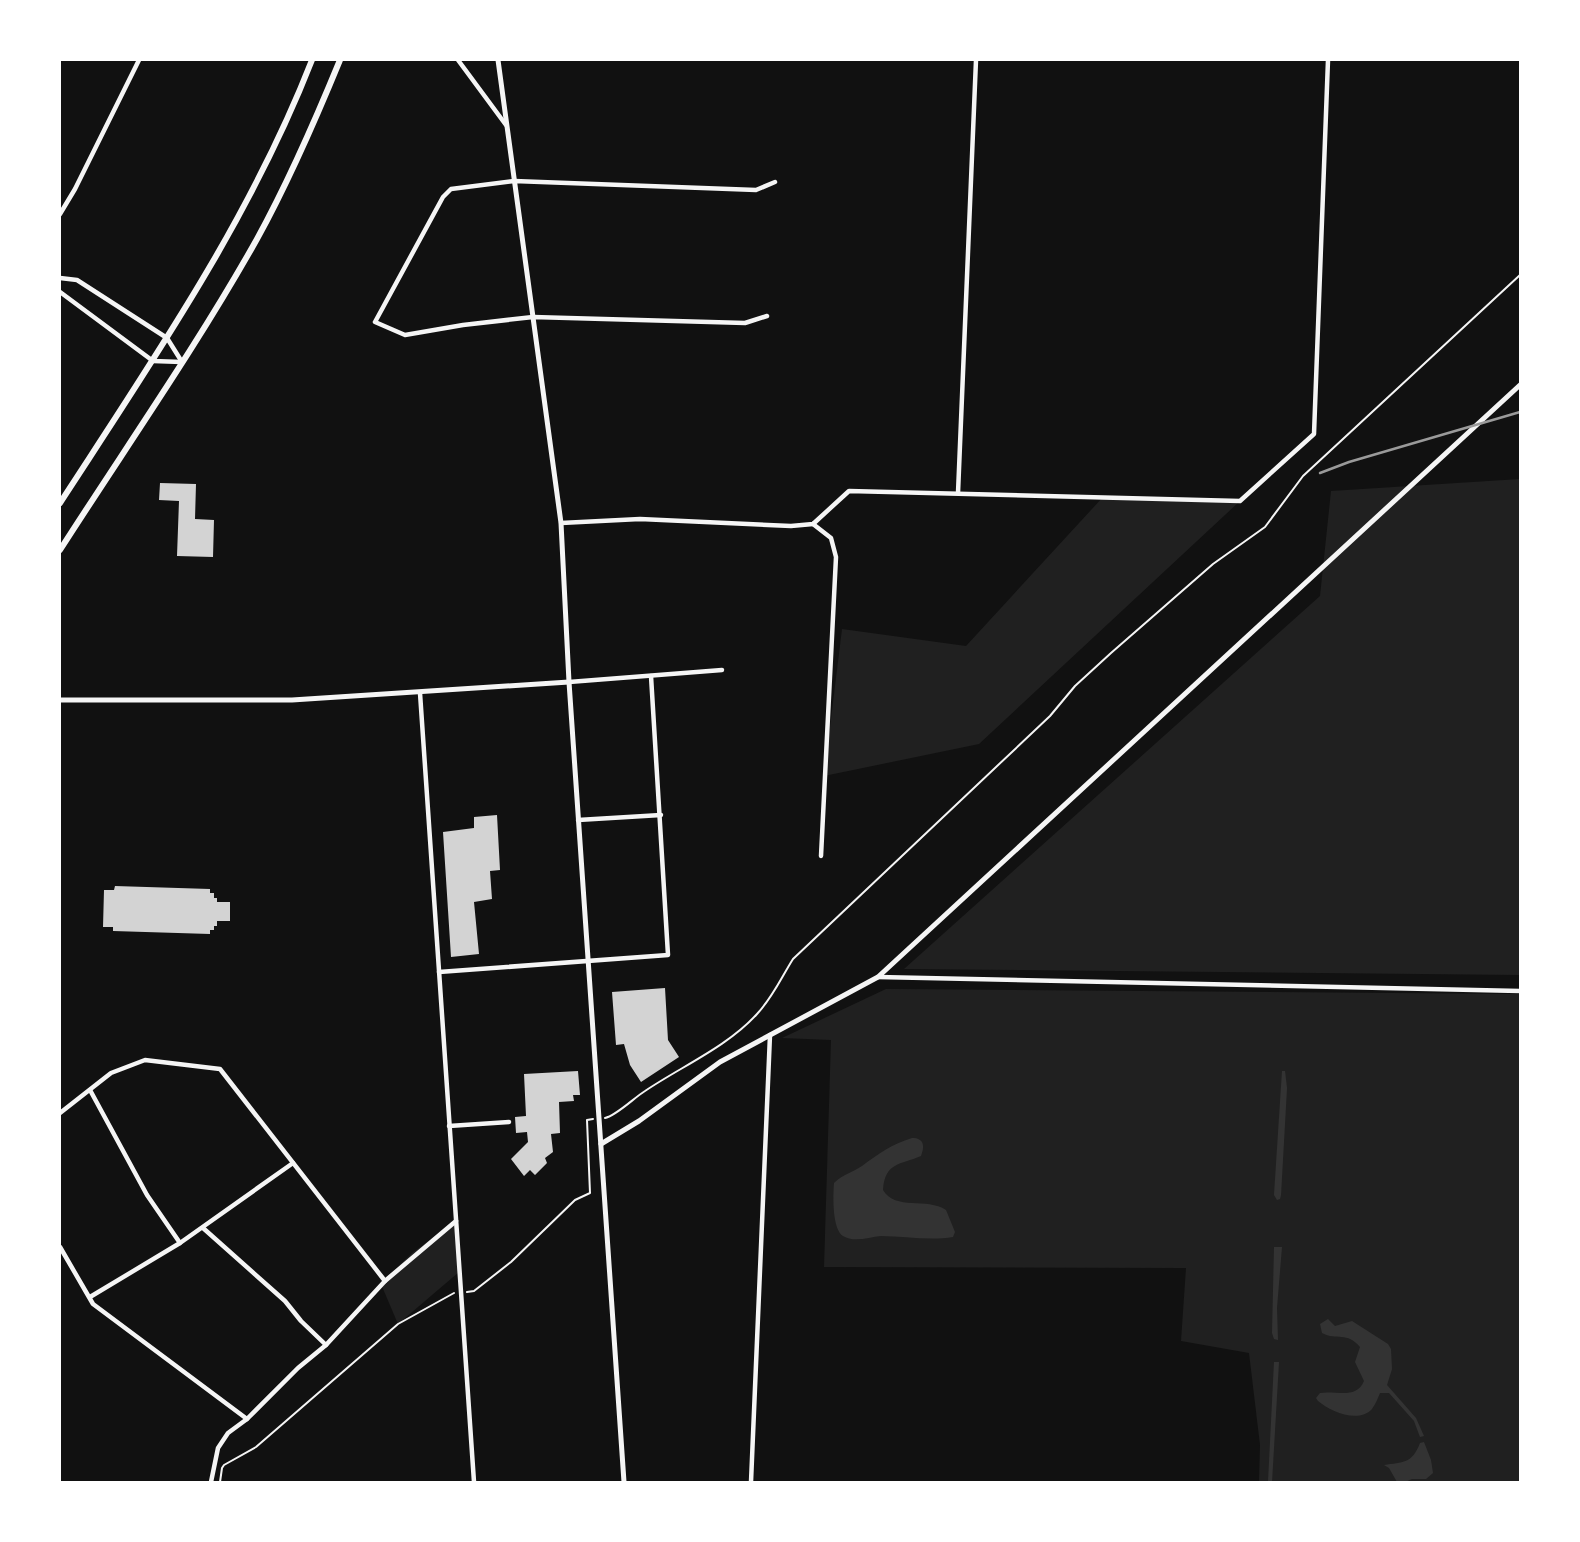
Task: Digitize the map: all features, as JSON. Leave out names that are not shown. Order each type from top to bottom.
[{"type":"main road","points":[[60,503],[153,361],[242,211],[282,131],[312,60]]},
{"type":"main road","points":[[60,550],[182,362],[263,227],[307,137],[340,60]]},
{"type":"street","points":[[60,214],[139,60]]},
{"type":"street","points":[[458,60],[506,125]]},
{"type":"street","points":[[498,60],[561,523],[569,682],[624,1482]]},
{"type":"street","points":[[958,493],[976,60]]},
{"type":"street","points":[[561,523],[640,519],[791,526],[813,524],[849,491],[1240,501],[1314,434],[1328,60]]},
{"type":"street","points":[[767,316],[745,323],[533,317],[487,321],[405,335],[375,322],[443,197],[451,189],[514,181],[756,190],[775,182]]},
{"type":"street","points":[[60,278],[77,280],[167,338],[182,362]]},
{"type":"street","points":[[60,292],[153,361],[182,362]]},
{"type":"street","points":[[601,1144],[639,1121],[720,1062],[878,977],[1521,385]]},
{"type":"street","points":[[813,524],[831,538],[835,557],[821,856]]},
{"type":"street","points":[[60,700],[292,700],[722,670]]},
{"type":"street","points":[[439,972],[668,955],[652,676]]},
{"type":"street","points":[[420,693],[474,1482]]},
{"type":"street","points":[[579,820],[661,815]]},
{"type":"street","points":[[878,977],[1521,991]]},
{"type":"street","points":[[751,1482],[770,1034]]},
{"type":"street","points":[[60,1113],[111,1073],[145,1059],[220,1069],[385,1280]]},
{"type":"street","points":[[90,1090],[147,1195],[180,1243]]},
{"type":"street","points":[[449,1126],[509,1122]]},
{"type":"street","points":[[89,1297],[180,1243],[293,1163]]},
{"type":"street","points":[[211,1482],[218,1448],[228,1433],[247,1419],[298,1368],[326,1345],[385,1280],[456,1222]]},
{"type":"street","points":[[203,1227],[285,1301],[326,1345]]},
{"type":"street","points":[[60,1247],[93,1304],[247,1419]]},
{"type":"path","points":[[611,1117],[628,1102],[706,1054],[756,1015],[780,986],[793,959],[1040,726],[1075,686],[1213,565],[1265,527],[1303,477],[1521,275]]},
{"type":"path","points":[[220,1482],[220,1472],[224,1465],[256,1447],[398,1324],[454,1293],[474,1292],[511,1262],[575,1200],[590,1193],[587,1120]]},
{"type":"shaded area","points":[[1520,479],[1520,975],[904,969],[1320,596],[1331,491]]},
{"type":"shaded area","points":[[1103,497],[1240,501],[979,744],[824,776],[842,629],[966,646]]},
{"type":"shaded area","points":[[886,989],[1520,994],[1520,1482],[1259,1482],[1260,1445],[1249,1353],[1181,1341],[1186,1268],[824,1267],[831,1040],[782,1038]]},
{"type":"shaded area","points":[[1282,1071],[1285,1071],[1287,1088],[1281,1195],[1277,1200],[1274,1195]]},
{"type":"shaded area","points":[[912,1138],[919,1139],[922,1143],[921,1156],[890,1169],[883,1190],[895,1200],[930,1204],[946,1210],[955,1232],[953,1237],[881,1236],[857,1239],[843,1236],[835,1219],[834,1183],[898,1143]]},
{"type":"shaded area","points":[[456,1221],[459,1272],[398,1324],[381,1284],[412,1253]]},
{"type":"shaded area","points":[[1274,1247],[1282,1247],[1277,1308],[1278,1340],[1274,1339],[1272,1333]]},
{"type":"shaded area","points":[[1328,1319],[1335,1326],[1352,1321],[1388,1344],[1391,1349],[1392,1369],[1387,1385],[1416,1418],[1424,1436],[1420,1437],[1414,1421],[1389,1393],[1380,1393],[1372,1409],[1366,1413],[1352,1416],[1330,1409],[1318,1401],[1316,1398],[1320,1393],[1351,1392],[1364,1381],[1355,1362],[1360,1347],[1351,1339],[1322,1333],[1320,1324]]},
{"type":"shaded area","points":[[1274,1362],[1279,1362],[1272,1482],[1268,1482]]},
{"type":"shaded area","points":[[1424,1442],[1433,1473],[1426,1479],[1397,1482],[1389,1468],[1384,1465],[1406,1461],[1414,1455],[1420,1443]]},
{"type":"building","points":[[160,483],[196,484],[195,519],[214,520],[213,557],[177,556],[179,501],[159,500]]},
{"type":"building","points":[[497,815],[500,870],[490,871],[492,899],[474,902],[479,954],[451,957],[443,832],[474,828],[474,817]]},
{"type":"building","points":[[115,886],[210,889],[217,902],[230,902],[230,921],[217,921],[217,926],[210,930],[210,934],[113,931],[113,927],[103,927],[104,890],[114,890]]},
{"type":"building","points":[[665,988],[668,1040],[679,1057],[641,1082],[630,1065],[624,1044],[616,1045],[612,992]]},
{"type":"building","points":[[578,1071],[580,1095],[573,1095],[574,1101],[559,1102],[560,1133],[551,1134],[553,1152],[545,1158],[547,1163],[535,1175],[530,1170],[524,1176],[511,1159],[528,1142],[527,1132],[516,1133],[515,1117],[526,1116],[524,1074]]},
{"type":"railway","points":[[1320,473],[1520,412]]}]
